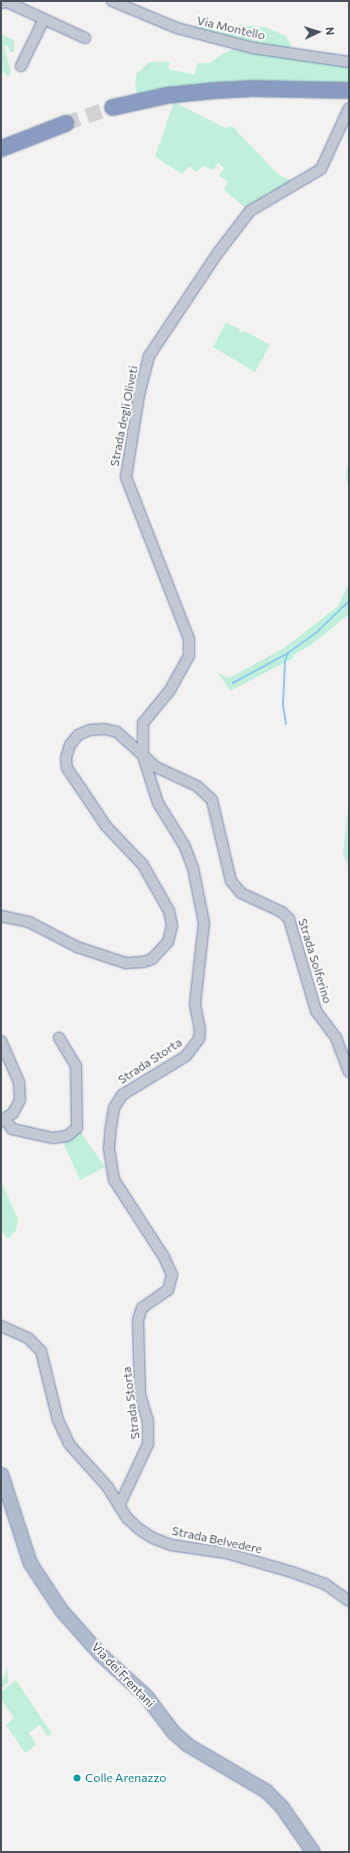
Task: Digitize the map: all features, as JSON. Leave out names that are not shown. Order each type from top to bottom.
[{"type":"highway","points":[[112,107],[166,95],[215,90],[249,88],[349,90]]},
{"type":"highway","points":[[1,148],[65,123]]},
{"type":"main road","name":"Via dei Frentani","points":[[1,1474],[30,1563],[61,1610],[100,1654],[146,1696],[173,1732],[188,1745],[266,1791],[281,1806],[314,1852]]},
{"type":"street","name":"Via Montello","points":[[112,1],[177,28],[252,48],[349,62]]},
{"type":"street","points":[[1,3],[7,2],[85,38]]},
{"type":"street","points":[[21,66],[44,19]]},
{"type":"street","name":"Strada degli Oliveti","points":[[143,756],[143,723],[170,690],[188,656],[190,639],[126,477],[139,395],[149,356],[250,211],[321,169],[349,108]]},
{"type":"street","name":"Strada Solferino","points":[[1,916],[29,922],[77,947],[126,963],[143,962],[162,950],[170,935],[169,911],[143,865],[106,826],[72,777],[66,758],[70,745],[78,735],[90,730],[104,729],[117,732],[162,771],[197,786],[212,800],[231,881],[241,893],[278,911],[289,920],[316,1011],[336,1038],[349,1072]]},
{"type":"street","name":"Strada Storta","points":[[119,1506],[148,1444],[148,1420],[140,1394],[138,1320],[142,1308],[168,1290],[172,1276],[164,1257],[114,1180],[109,1148],[111,1127],[114,1108],[122,1095],[186,1056],[199,1039],[200,1030],[195,1004],[204,923],[193,868],[184,845],[158,803],[143,756]]},
{"type":"street","points":[[1,1041],[16,1073],[20,1090],[17,1108],[3,1120],[12,1129],[53,1138],[68,1136],[77,1128],[76,1066],[59,1038]]},
{"type":"street","name":"Strada Belvedere","points":[[1,1326],[28,1338],[40,1351],[65,1436],[72,1449],[107,1486],[132,1524],[153,1538],[179,1547],[226,1553],[269,1564],[325,1584],[349,1601]]},
{"type":"green space","points":[[200,22],[226,28],[242,25],[265,27],[286,36],[291,45],[290,50],[233,40],[198,28]]},
{"type":"green space","points":[[1,34],[14,40],[14,52],[10,52],[7,45],[4,47],[11,72],[8,77],[1,69]]},
{"type":"green space","points":[[236,48],[349,63],[349,83],[231,81],[137,95],[135,83],[137,73],[150,62],[170,62],[168,69],[194,75],[198,63],[210,63],[222,54]]},
{"type":"green space","points":[[174,102],[225,128],[232,126],[279,175],[292,181],[248,210],[224,190],[228,181],[219,176],[224,168],[218,163],[213,170],[204,166],[196,172],[190,166],[182,174],[163,162],[155,156]]},
{"type":"green space","points":[[226,322],[239,329],[240,333],[245,331],[270,345],[255,372],[213,347]]},
{"type":"green space","points":[[349,458],[349,493],[346,474]]},
{"type":"green space","points":[[349,583],[349,614],[311,645],[295,654],[292,659],[230,691],[218,673],[229,678],[284,648],[338,606]]},
{"type":"green space","points":[[349,798],[349,868],[343,854]]},
{"type":"green space","points":[[79,1130],[105,1167],[80,1180],[62,1140]]},
{"type":"green space","points":[[1,1181],[18,1219],[16,1230],[8,1239],[1,1230]]},
{"type":"green space","points":[[7,1667],[8,1682],[1,1689],[1,1680],[5,1676]]},
{"type":"green space","points":[[16,1680],[52,1734],[48,1737],[40,1725],[29,1733],[36,1745],[25,1753],[6,1725],[14,1718],[1,1699],[1,1692]]},
{"type":"waterway","points":[[233,683],[288,653],[318,631],[349,601]]},
{"type":"waterway","points":[[286,724],[283,704],[285,661],[288,653]]},
{"type":"tunnel","points":[[65,123],[112,107]]},
{"type":"place","name":"Colle Arenazzo","points":[[77,1778]]}]
